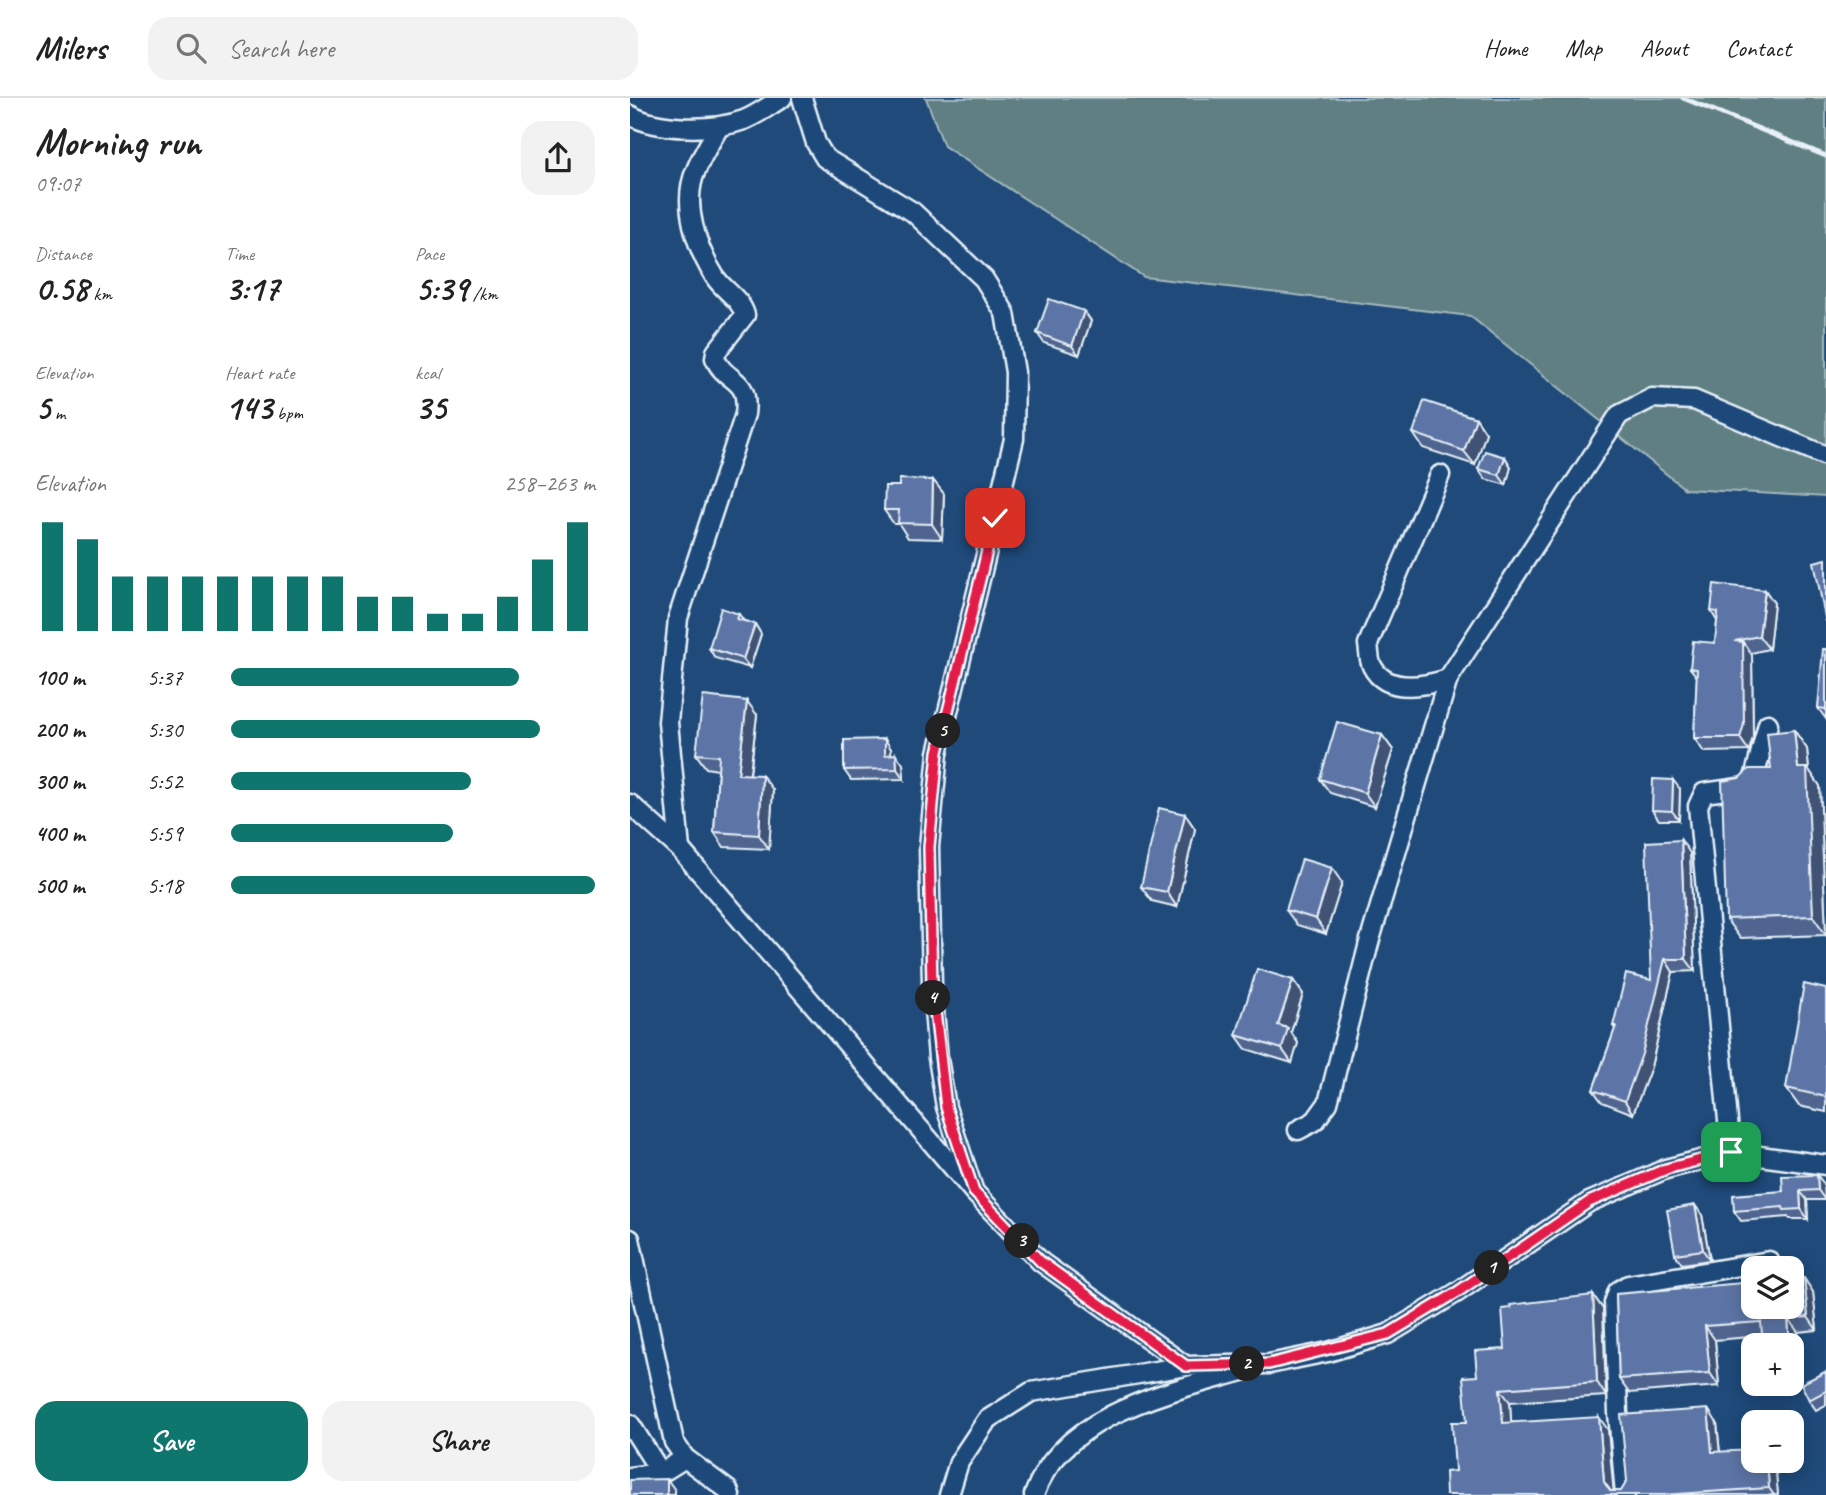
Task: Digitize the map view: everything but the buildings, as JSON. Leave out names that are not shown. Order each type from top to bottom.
[{"type":"street","points":[[630,115],[675,127],[719,127],[746,120],[782,98]]},
{"type":"street","points":[[802,98],[816,143],[825,158],[913,212],[984,279],[1005,313],[1015,372],[1014,439],[938,752],[929,847],[932,985],[938,1058],[946,1107],[974,1192]]},
{"type":"street","points":[[680,849],[668,722],[678,618],[745,414],[747,398],[742,384],[715,358],[716,352],[740,324],[745,314],[743,306],[716,278],[698,241],[690,206],[694,172],[719,127]]},
{"type":"street","points":[[1298,1130],[1315,1121],[1328,1103],[1369,943],[1448,679],[1619,415],[1652,398],[1694,400],[1826,456]]},
{"type":"street","points":[[1440,475],[1368,644],[1372,667],[1391,683],[1421,687],[1448,679]]},
{"type":"street","points":[[1731,1152],[1698,806],[1704,793],[1746,787],[1753,782],[1768,724]]},
{"type":"street","points":[[630,804],[680,849],[974,1192],[1041,1262],[1186,1366]]},
{"type":"street","points":[[1034,1495],[1054,1458],[1094,1426],[1139,1401],[1388,1334],[1456,1293],[1589,1202],[1666,1169],[1731,1152],[1826,1165]]},
{"type":"street","points":[[630,1239],[674,1442],[685,1458],[728,1490],[730,1495]]},
{"type":"street","points":[[1625,1495],[1617,1399],[1614,1303],[1618,1291],[1628,1284],[1741,1266]]},
{"type":"street","points":[[949,1495],[959,1462],[987,1420],[1031,1392],[1186,1366],[1269,1364]]},
{"type":"street","points":[[631,1427],[661,1473]]},
{"type":"street","points":[[630,1477],[661,1473],[685,1458]]},
{"type":"green space","points":[[926,98],[1826,98],[1826,497],[1685,489],[1470,316],[1144,277],[944,146]]},
{"type":"railway","points":[[1683,98],[1826,156]]},
{"type":"route","points":[[995,518],[938,752],[929,847],[932,985],[938,1058],[946,1107],[974,1192],[1041,1262],[1186,1366],[1269,1364],[1328,1352],[1388,1334],[1456,1293],[1589,1202],[1666,1169],[1731,1152]]}]
